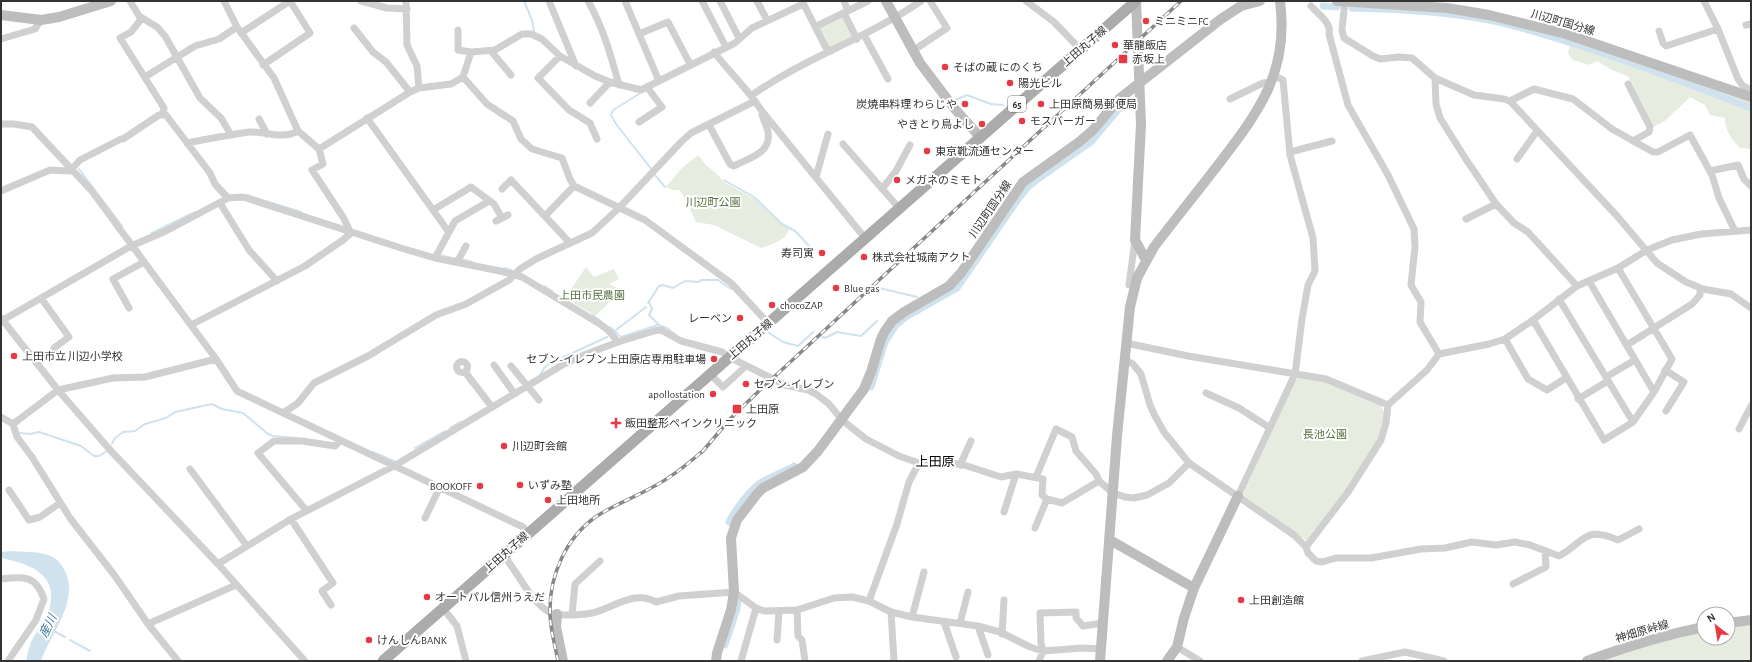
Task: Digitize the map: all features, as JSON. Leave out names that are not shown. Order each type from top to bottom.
[{"type":"main road","name":"上田丸子線","points":[[383,661],[1136,1]]},
{"type":"street","points":[[1,15],[41,20],[59,17],[112,1]]},
{"type":"street","points":[[130,1],[142,18],[160,30],[200,98],[221,118],[231,135]]},
{"type":"street","points":[[224,1],[239,30],[263,65],[274,78],[298,131],[319,149],[322,164],[312,170],[343,217],[351,233]]},
{"type":"street","points":[[145,77],[195,46],[219,39],[239,30],[290,1],[310,33],[263,65]]},
{"type":"street","points":[[361,1],[387,8],[407,9]]},
{"type":"street","points":[[406,1],[407,45],[417,66],[419,88]]},
{"type":"street","points":[[549,1],[576,66]]},
{"type":"street","points":[[588,1],[595,13],[609,50],[619,84]]},
{"type":"street","points":[[625,1],[659,81]]},
{"type":"street","points":[[702,1],[726,47]]},
{"type":"street","points":[[720,1],[740,38]]},
{"type":"street","points":[[757,1],[767,20]]},
{"type":"street","points":[[844,1],[846,12],[857,39]]},
{"type":"street","points":[[815,27],[868,1]]},
{"type":"street","points":[[886,1],[920,63],[954,108],[980,137]]},
{"type":"street","points":[[283,413],[298,403],[314,383],[368,356],[436,315],[466,304],[510,280],[520,269],[536,259],[592,233],[619,208],[691,133],[709,125],[754,98],[792,70],[857,39],[896,18],[921,1]]},
{"type":"street","points":[[914,50],[948,28],[930,1]]},
{"type":"street","points":[[1129,284],[1135,240],[1141,124],[1136,1]]},
{"type":"street","name":"川辺町国分線","points":[[716,661],[717,653],[731,610],[734,592],[731,538],[737,520],[744,509],[763,488],[807,464],[842,420],[864,389],[881,339],[892,321],[952,283],[961,273],[1023,182],[1087,136],[1119,99],[1226,16],[1241,6],[1260,1]]},
{"type":"street","points":[[1100,661],[1124,359],[1131,297],[1146,260],[1163,234],[1248,126],[1263,102],[1273,79],[1282,42],[1280,1]]},
{"type":"street","name":"川辺町国分線","points":[[1337,1],[1447,8],[1489,15],[1566,34],[1751,97]]},
{"type":"street","points":[[1345,1],[1342,30],[1344,38],[1380,59],[1399,57],[1412,58],[1435,78],[1474,96],[1510,101],[1647,250],[1657,263],[1669,272],[1700,288],[1731,294],[1751,308]]},
{"type":"street","points":[[1704,1],[1718,29],[1738,79],[1743,86],[1751,90]]},
{"type":"street","points":[[1029,2],[1054,22],[1080,49]]},
{"type":"street","points":[[458,30],[458,50],[471,52],[491,51],[522,34],[531,34],[542,39],[560,56],[576,66],[610,82],[641,90],[726,47],[752,28],[802,3],[826,48],[831,51]]},
{"type":"street","points":[[1311,6],[1328,24],[1330,30],[1329,34],[1348,105],[1388,175],[1414,229],[1415,247],[1411,285],[1421,302],[1419,315],[1420,322],[1439,354]]},
{"type":"street","points":[[142,18],[131,32],[120,38],[164,108],[162,115]]},
{"type":"street","points":[[1,39],[34,29],[41,20]]},
{"type":"street","points":[[639,34],[668,22],[690,64]]},
{"type":"street","points":[[354,28],[373,52],[386,62],[410,92]]},
{"type":"street","points":[[1659,31],[1663,43],[1666,46],[1718,29]]},
{"type":"street","points":[[1330,30],[1342,30]]},
{"type":"street","points":[[864,35],[888,79]]},
{"type":"street","points":[[491,51],[511,75]]},
{"type":"street","points":[[319,149],[410,92],[419,88],[451,84],[463,77],[471,52]]},
{"type":"street","points":[[714,52],[729,72],[754,98],[761,110],[865,238]]},
{"type":"street","points":[[560,56],[538,78],[569,110],[590,123],[597,139]]},
{"type":"street","points":[[463,77],[487,104],[513,122],[521,139],[532,149],[562,158],[574,186],[645,220],[731,283],[768,324]]},
{"type":"street","points":[[1435,78],[1436,104],[1440,118],[1467,162],[1496,204],[1514,223],[1528,232],[1577,286]]},
{"type":"street","points":[[1167,661],[1177,647],[1184,618],[1194,588],[1295,374],[1308,285],[1315,271],[1313,238],[1290,152],[1283,80],[1273,79],[1230,98]]},
{"type":"street","points":[[590,102],[610,82]]},
{"type":"street","points":[[1628,84],[1650,127],[1649,132],[1633,141]]},
{"type":"street","points":[[639,122],[662,107],[647,87]]},
{"type":"street","points":[[1510,101],[1534,89],[1573,99],[1612,129],[1653,152],[1658,152],[1690,136],[1710,171],[1735,231]]},
{"type":"street","points":[[709,125],[730,164],[734,166],[763,151],[767,147],[768,132],[761,110]]},
{"type":"street","points":[[1,191],[50,170],[70,171],[80,160],[123,139],[158,115],[166,115],[210,173],[215,184],[228,198]]},
{"type":"street","points":[[367,118],[448,231]]},
{"type":"street","points":[[259,120],[266,134]]},
{"type":"street","points":[[1,124],[19,124],[32,127],[73,169],[91,190],[191,325],[237,391],[523,527],[528,533]]},
{"type":"street","points":[[187,143],[231,135],[261,132],[279,135],[293,134],[298,131]]},
{"type":"street","points":[[1517,159],[1537,131]]},
{"type":"street","points":[[816,177],[828,134]]},
{"type":"street","points":[[1290,152],[1332,141]]},
{"type":"street","points":[[843,144],[899,208]]},
{"type":"street","points":[[882,189],[896,171],[910,145]]},
{"type":"street","points":[[1710,171],[1738,165],[1744,179],[1751,186]]},
{"type":"street","points":[[502,188],[511,180],[570,243]]},
{"type":"street","points":[[545,216],[574,186]]},
{"type":"street","points":[[433,210],[471,188],[494,204],[502,218]]},
{"type":"street","points":[[305,661],[218,564],[111,451],[58,390],[2,319],[164,229],[228,198],[243,197],[250,198],[351,233],[435,258],[522,277],[600,324],[608,330],[618,342]]},
{"type":"street","points":[[435,258],[447,236],[448,231],[455,221],[489,201]]},
{"type":"street","points":[[220,203],[249,250],[277,281]]},
{"type":"street","points":[[1466,220],[1496,204]]},
{"type":"street","points":[[1306,547],[1348,492],[1381,440],[1386,424],[1388,405],[1427,370],[1439,354],[1489,344],[1504,339],[1533,320],[1577,286],[1618,268],[1647,250],[1682,237],[1751,230]]},
{"type":"street","points":[[191,325],[305,266],[344,240],[351,233]]},
{"type":"street","points":[[1135,240],[1146,260]]},
{"type":"street","points":[[457,262],[466,246]]},
{"type":"street","points":[[129,308],[113,279],[144,262]]},
{"type":"street","points":[[1533,320],[1578,399],[1604,440],[1633,422],[1654,392],[1672,359],[1618,268]]},
{"type":"street","points":[[1589,281],[1654,392]]},
{"type":"street","points":[[1627,345],[1698,298],[1700,295],[1700,288]]},
{"type":"street","points":[[41,298],[69,337],[54,348]]},
{"type":"street","points":[[1559,299],[1633,422]]},
{"type":"street","points":[[218,564],[306,510],[342,494],[394,466],[491,405],[564,364],[618,342],[661,330],[681,341],[722,352],[784,385],[808,390],[816,394],[829,404],[842,420],[866,439],[899,456],[919,463],[943,462],[960,465],[1001,477],[1016,474],[1036,477],[1043,480],[1042,495],[1047,499],[1062,504],[1099,481]]},
{"type":"street","points":[[1504,339],[1528,379],[1547,390],[1566,378]]},
{"type":"street","points":[[1126,343],[1326,379],[1388,405]]},
{"type":"street","points":[[13,424],[58,390],[113,378],[145,377],[216,359]]},
{"type":"street","points":[[1124,359],[1133,364],[1141,374],[1150,405],[1155,416],[1164,432],[1189,463],[1294,535],[1306,547],[1308,553],[1316,561],[1322,562],[1336,558],[1371,558],[1421,549],[1445,548],[1472,542],[1496,545],[1515,542],[1559,556],[1566,552],[1583,537],[1591,534],[1618,540],[1639,529]]},
{"type":"street","points":[[1578,399],[1635,360]]},
{"type":"street","points":[[494,365],[514,393]]},
{"type":"street","points":[[511,366],[539,400]]},
{"type":"street","points":[[710,374],[723,387],[746,366]]},
{"type":"street","points":[[1665,370],[1684,382],[1666,411]]},
{"type":"street","points":[[465,372],[491,405]]},
{"type":"street","points":[[1206,393],[1239,408],[1270,428]]},
{"type":"street","points":[[1739,429],[1751,406]]},
{"type":"street","points":[[1,417],[13,424],[17,437],[32,457],[60,503],[148,624],[178,661]]},
{"type":"street","points":[[1036,477],[1056,430],[1072,438],[1076,452],[1096,474],[1099,481],[1113,493],[1129,497],[1147,495],[1169,483],[1189,463]]},
{"type":"street","points":[[306,510],[258,453],[274,441],[302,441],[335,446],[340,441]]},
{"type":"street","points":[[960,465],[971,441]]},
{"type":"street","points":[[869,602],[897,524],[909,482],[919,463]]},
{"type":"street","points":[[190,469],[247,546]]},
{"type":"street","points":[[1004,512],[1016,474]]},
{"type":"street","points":[[425,518],[440,487]]},
{"type":"street","points":[[9,490],[29,520],[40,517],[60,503]]},
{"type":"street","points":[[1035,528],[1047,499]]},
{"type":"street","points":[[291,519],[333,583],[322,591],[331,605]]},
{"type":"street","points":[[1110,540],[1194,588]]},
{"type":"street","points":[[1513,584],[1546,568],[1545,551]]},
{"type":"street","points":[[503,555],[514,568],[535,600],[550,612],[557,614],[572,615],[593,613],[622,601],[640,598],[651,599],[656,602],[679,596],[734,592],[756,608],[764,611],[797,610],[834,598],[852,597],[869,602],[891,612],[912,617],[978,626],[1043,651],[1082,648],[1101,649]]},
{"type":"street","points":[[572,615],[574,584],[600,561]]},
{"type":"street","points":[[912,617],[924,572]]},
{"type":"street","points":[[1,579],[14,577],[28,578],[34,581],[44,599],[36,620],[8,661]]},
{"type":"street","points":[[148,624],[236,585]]},
{"type":"street","points":[[960,624],[968,592]]},
{"type":"street","points":[[1002,634],[1004,600]]},
{"type":"street","points":[[443,608],[457,626],[466,661]]},
{"type":"street","points":[[741,661],[756,608]]},
{"type":"street","points":[[797,610],[798,636],[802,640],[805,661]]},
{"type":"street","points":[[777,640],[779,611]]},
{"type":"street","points":[[891,612],[894,661]]},
{"type":"street","points":[[1039,661],[1043,651],[1041,643],[1040,613],[1076,612],[1076,618],[1083,626],[1103,623]]},
{"type":"street","points":[[557,614],[556,627],[563,661]]},
{"type":"street","points":[[1736,622],[1751,620]]},
{"type":"street","points":[[944,622],[956,657]]},
{"type":"street","points":[[978,626],[988,655]]},
{"type":"street","name":"神畑原峠線","points":[[1587,661],[1610,652],[1696,629]]},
{"type":"street","points":[[1177,647],[1200,661]]},
{"type":"street","points":[[1362,661],[1405,652],[1444,661]]},
{"type":"green space","points":[[844,17],[852,33],[852,37],[832,47],[828,46],[819,29]]},
{"type":"green space","points":[[1570,45],[1751,99],[1751,149],[1740,148],[1734,141],[1727,131],[1725,118],[1710,115],[1705,105],[1690,97],[1665,121],[1653,127],[1628,76],[1612,70],[1597,61],[1589,65],[1573,60],[1568,54]]},
{"type":"green space","name":"川辺町公園","points":[[698,155],[724,182],[753,198],[789,229],[788,233],[778,242],[761,248],[714,225],[696,222],[687,202],[679,190],[672,190],[666,187],[682,168]]},
{"type":"green space","name":"上田市民農園","points":[[586,267],[594,277],[614,269],[619,279],[609,284],[622,290],[595,316],[565,298]]},
{"type":"green space","name":"長池公園","points":[[1303,376],[1325,381],[1380,404],[1384,412],[1384,423],[1379,439],[1356,476],[1307,541],[1242,497],[1295,380]]},
{"type":"green space","points":[[1751,623],[1751,661],[1599,661],[1644,646],[1696,632],[1696,646],[1736,646],[1736,625]]},
{"type":"water","name":"産川","points":[[11,551],[39,553],[51,556],[61,564],[68,580],[69,592],[63,616],[41,661],[26,661],[29,647],[49,611],[51,598],[50,588],[40,573],[32,568],[12,560],[1,558],[1,552]]},
{"type":"waterway","points":[[524,1],[532,20],[534,32]]},
{"type":"waterway","points":[[1323,6],[1337,7]]},
{"type":"waterway","points":[[1352,8],[1442,13],[1485,19],[1510,25],[1617,58],[1751,108]]},
{"type":"waterway","points":[[639,94],[613,110],[611,115],[616,124],[652,170]]},
{"type":"waterway","points":[[953,101],[967,95],[991,104],[1003,105]]},
{"type":"waterway","points":[[871,387],[885,342],[896,325],[906,317],[957,288],[1028,187],[1091,142],[1123,104]]},
{"type":"waterway","points":[[79,169],[122,226]]},
{"type":"waterway","points":[[654,174],[665,187]]},
{"type":"waterway","points":[[724,180],[754,197],[782,224],[795,231],[810,247]]},
{"type":"waterway","points":[[247,195],[301,212]]},
{"type":"waterway","points":[[152,233],[195,212]]},
{"type":"waterway","points":[[440,255],[456,259]]},
{"type":"waterway","points":[[461,259],[472,262]]},
{"type":"waterway","points":[[504,268],[512,270]]},
{"type":"waterway","points":[[648,303],[659,286],[663,285],[673,288],[685,281],[698,282],[702,280],[718,280],[731,289]]},
{"type":"waterway","points":[[544,286],[552,291]]},
{"type":"waterway","points":[[875,287],[917,297]]},
{"type":"waterway","points":[[649,302],[652,309],[649,315],[658,324]]},
{"type":"waterway","points":[[616,330],[646,307]]},
{"type":"waterway","points":[[592,315],[601,321]]},
{"type":"waterway","points":[[822,337],[825,338],[837,332],[861,336],[877,321]]},
{"type":"waterway","points":[[610,327],[621,337],[658,325],[667,328],[676,335]]},
{"type":"waterway","points":[[766,331],[783,342],[798,346],[813,332]]},
{"type":"waterway","points":[[540,375],[549,364],[607,337]]},
{"type":"waterway","points":[[112,444],[114,439],[123,432],[135,431],[145,424],[166,418],[175,412],[212,404],[222,409],[243,413],[268,434],[273,436],[297,438]]},
{"type":"waterway","points":[[450,428],[460,422]]},
{"type":"waterway","points":[[415,448],[445,431]]},
{"type":"waterway","points":[[20,433],[30,434],[39,432],[81,446],[94,456],[99,456],[107,451]]},
{"type":"waterway","points":[[373,452],[394,461]]},
{"type":"waterway","points":[[729,522],[743,501],[756,486],[794,466]]},
{"type":"waterway","points":[[725,645],[737,609],[738,600]]},
{"type":"waterway","points":[[54,631],[65,637]]},
{"type":"waterway","points":[[70,640],[90,651]]},
{"type":"railway","points":[[702,452],[731,418],[760,390],[1181,1]]},
{"type":"railway","points":[[558,661],[551,625],[550,599],[556,572],[568,546],[576,535],[597,516],[665,480],[705,449]]},
{"type":"place","name":"ミニミニFC","points":[[1146,21]]},
{"type":"place","name":"華龍飯店","points":[[1115,45]]},
{"type":"place","name":"赤坂上","points":[[1123,59]]},
{"type":"place","name":"そばの蔵 にのくち","points":[[945,67]]},
{"type":"place","name":"陽光ビル","points":[[1010,83]]},
{"type":"place","name":"炭焼串料理 わらじや","points":[[965,104]]},
{"type":"place","name":"上田原簡易郵便局","points":[[1041,104]]},
{"type":"place","name":"モスバーガー","points":[[1022,121]]},
{"type":"place","name":"やきとり鳥よし","points":[[982,124]]},
{"type":"place","name":"東京靴流通センター","points":[[927,151]]},
{"type":"place","name":"メガネのミモト","points":[[897,180]]},
{"type":"place","name":"寿司寅","points":[[822,253]]},
{"type":"place","name":"株式会社城南アクト","points":[[864,257]]},
{"type":"place","name":"Blue gas","points":[[836,288]]},
{"type":"place","name":"chocoZAP","points":[[772,305]]},
{"type":"place","name":"レーベン","points":[[740,318]]},
{"type":"place","name":"上田市立 川辺小学校","points":[[14,356]]},
{"type":"place","name":"セブン-イレブン上田原店専用駐車場","points":[[714,359]]},
{"type":"place","name":"セブン-イレブン","points":[[746,384]]},
{"type":"place","name":"apollostation","points":[[713,394]]},
{"type":"place","name":"上田原","points":[[737,409]]},
{"type":"place","name":"飯田整形ペインクリニック","points":[[616,423]]},
{"type":"place","name":"川辺町会館","points":[[504,446]]},
{"type":"place","name":"いずみ塾","points":[[520,485]]},
{"type":"place","name":"BOOKOFF","points":[[480,486]]},
{"type":"place","name":"上田地所","points":[[548,500]]},
{"type":"place","name":"オートパル信州うえだ","points":[[427,597]]},
{"type":"place","name":"上田創造館","points":[[1241,600]]},
{"type":"place","name":"けんしんBANK","points":[[369,640]]},
{"type":"district","name":"上田原","points":[[935,461]]}]
